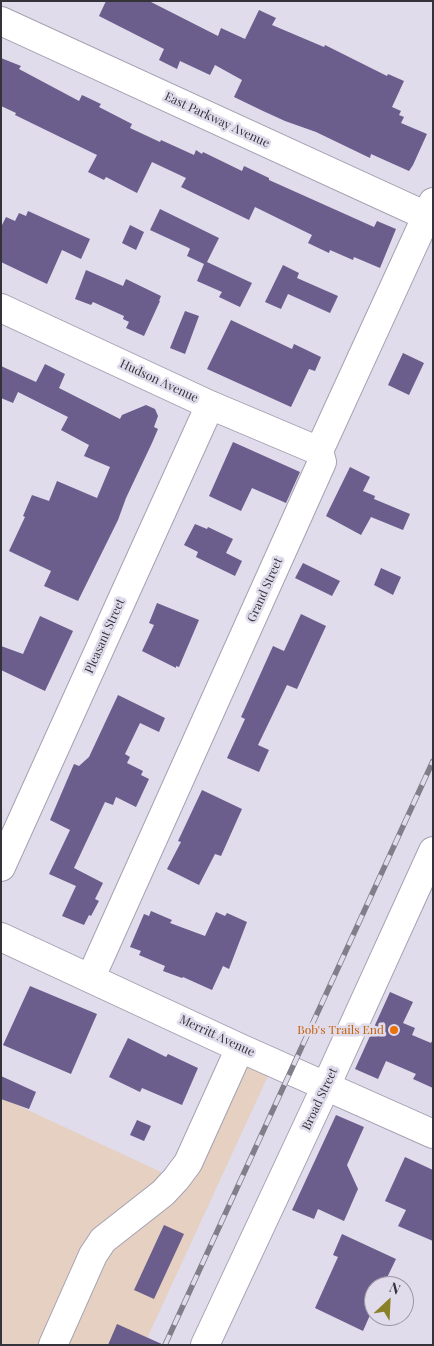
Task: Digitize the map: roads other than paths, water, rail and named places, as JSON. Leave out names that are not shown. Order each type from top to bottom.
[{"type":"street","name":"East Parkway Avenue","points":[[1,21],[431,212]]},
{"type":"street","name":"Grand Street","points":[[91,978],[322,462],[319,451],[431,212]]},
{"type":"street","name":"Hudson Avenue","points":[[1,308],[210,405],[319,451]]},
{"type":"street","name":"Pleasant Street","points":[[1,866],[210,405]]},
{"type":"street","name":"Broad Street","points":[[204,1345],[326,1086],[433,851]]},
{"type":"street","name":"Merritt Avenue","points":[[1,937],[240,1048],[433,1134]]},
{"type":"street","points":[[52,1345],[93,1255],[103,1240],[163,1193],[176,1180],[188,1163],[240,1048]]},
{"type":"railway","points":[[165,1345],[433,761]]},
{"type":"place","name":"Bob's Trails End","points":[[394,1030]]}]
